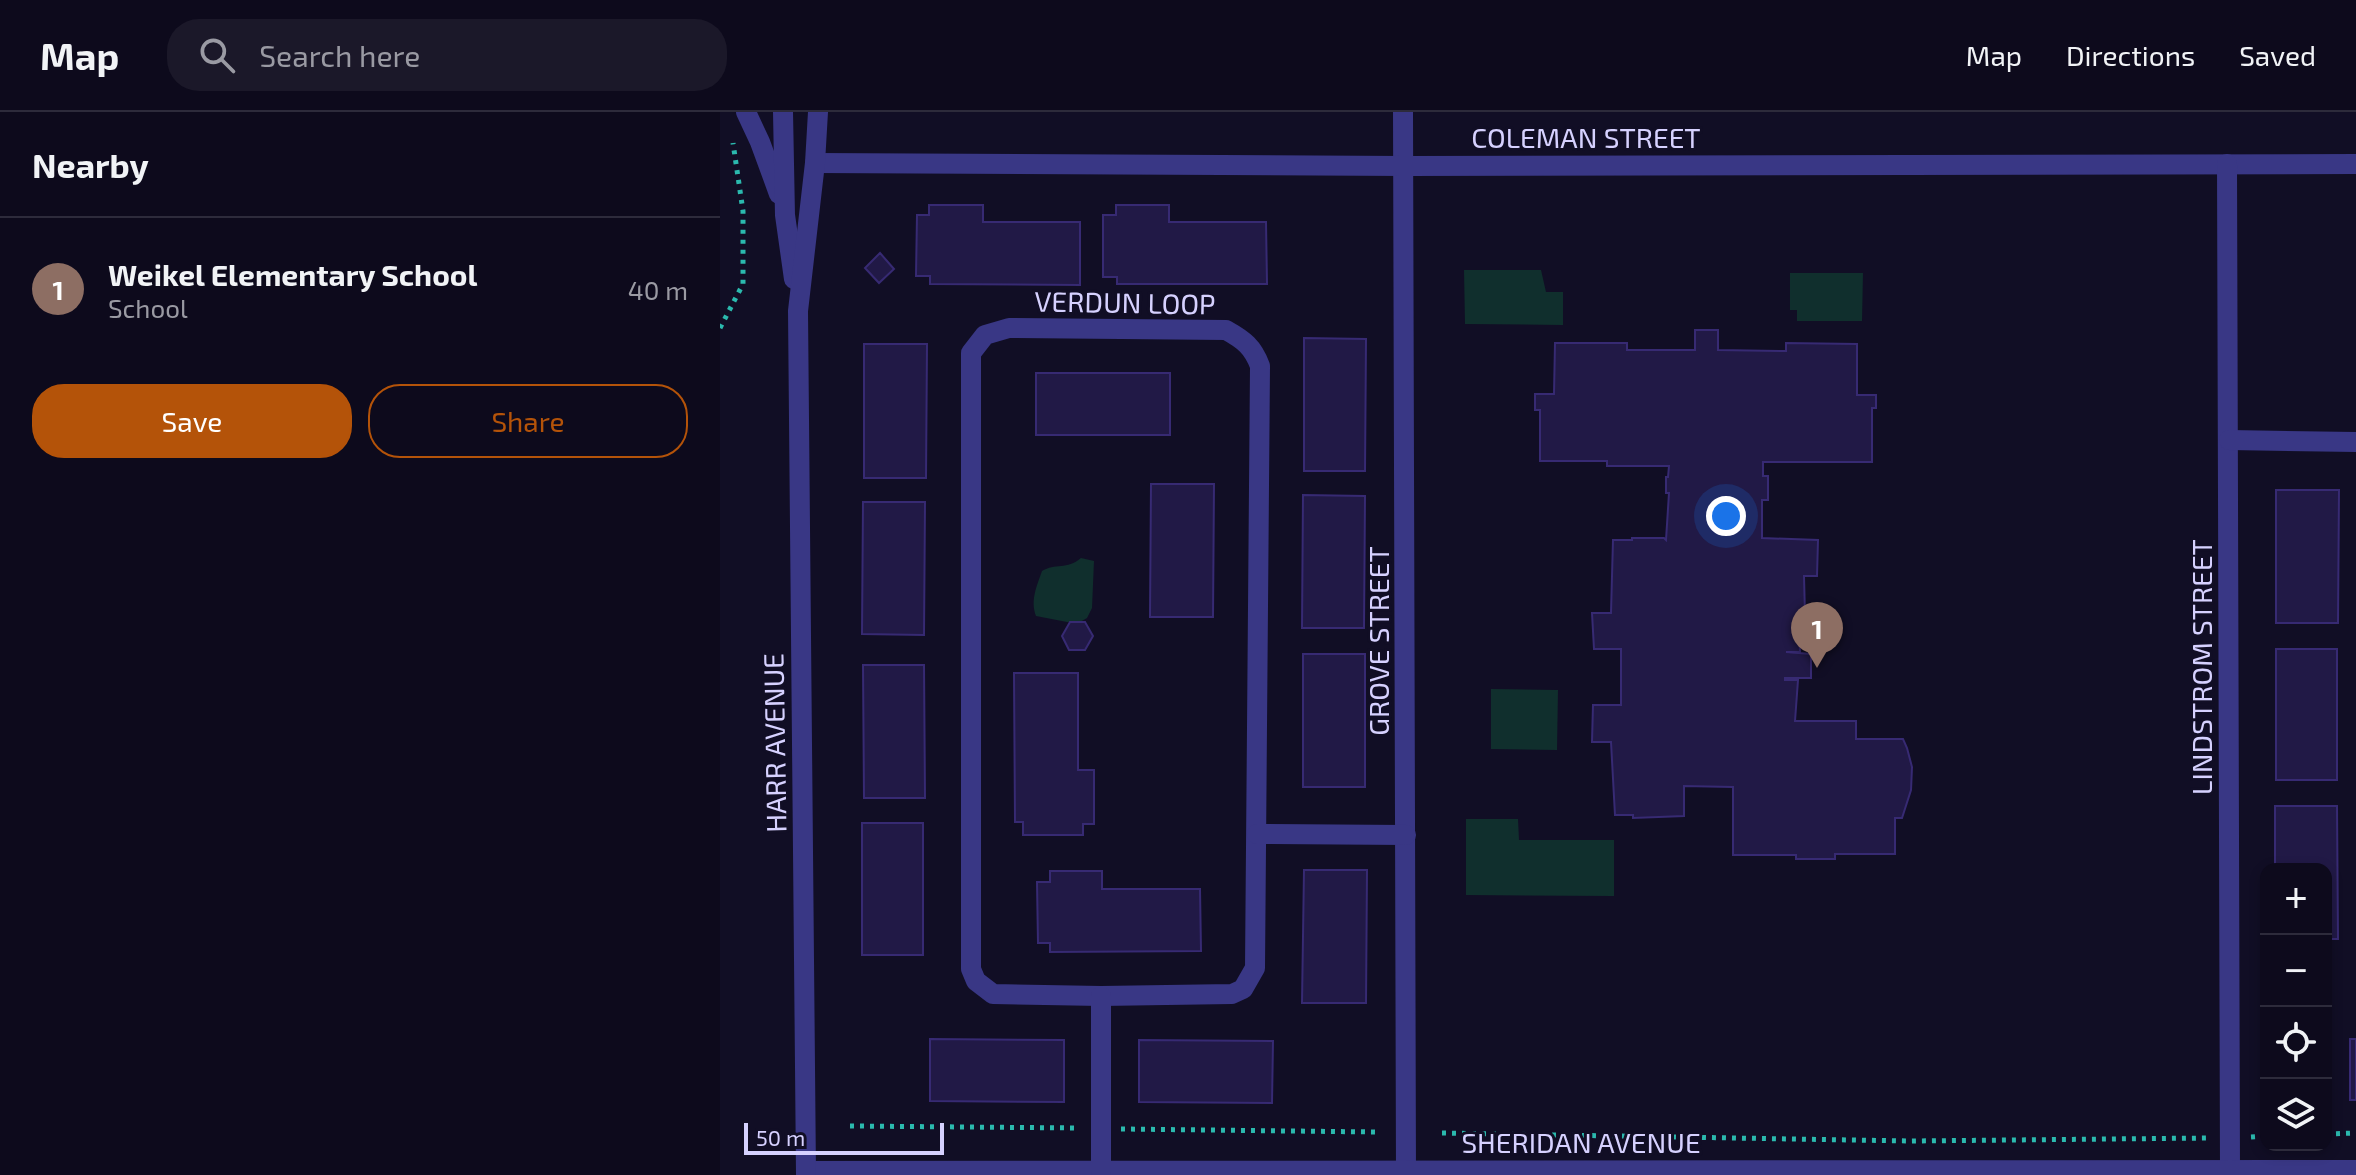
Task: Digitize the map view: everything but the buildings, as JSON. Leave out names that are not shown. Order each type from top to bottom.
[{"type":"street","points":[[746,112],[760,142],[785,215]]},
{"type":"street","name":"HARR AVENUE","points":[[783,112],[785,215],[798,311]]},
{"type":"street","name":"HARR AVENUE","points":[[806,1173],[798,311],[818,112]]},
{"type":"street","name":"GROVE STREET","points":[[1403,112],[1406,1173]]},
{"type":"street","name":"COLEMAN STREET","points":[[815,163],[1405,166],[2356,164]]},
{"type":"street","name":"LINDSTROM STREET","points":[[2227,164],[2230,1170]]},
{"type":"street","name":"VERDUN LOOP","points":[[1009,328],[1226,330],[1244,340],[1254,351],[1260,366],[1255,968],[1243,989],[1232,994],[1101,996],[993,994],[976,981],[971,969],[971,353],[985,335],[1009,328]]},
{"type":"street","points":[[2229,440],[2356,442]]},
{"type":"street","points":[[1257,834],[1406,835]]},
{"type":"street","points":[[1101,996],[1101,1172]]},
{"type":"street","name":"SHERIDAN AVENUE","points":[[806,1173],[2356,1170]]},
{"type":"path","points":[[720,328],[743,284],[743,211],[731,135]]},
{"type":"path","points":[[1442,1133],[1910,1141],[2260,1136]]},
{"type":"path","points":[[2332,1134],[2356,1133]]},
{"type":"green space","points":[[1464,270],[1541,270],[1546,292],[1563,292],[1563,325],[1465,324]]},
{"type":"green space","points":[[1790,273],[1863,273],[1862,321],[1797,321],[1797,310],[1790,310]]},
{"type":"green space","points":[[1081,558],[1094,561],[1092,608],[1087,618],[1080,622],[1067,622],[1036,616],[1034,599],[1042,571],[1071,564]]},
{"type":"green space","points":[[1491,689],[1558,690],[1557,750],[1491,749]]},
{"type":"green space","points":[[1466,819],[1518,819],[1519,840],[1614,840],[1614,896],[1466,895]]},
{"type":"place","name":"Weikel Elementary School","points":[[1817,668]]}]
